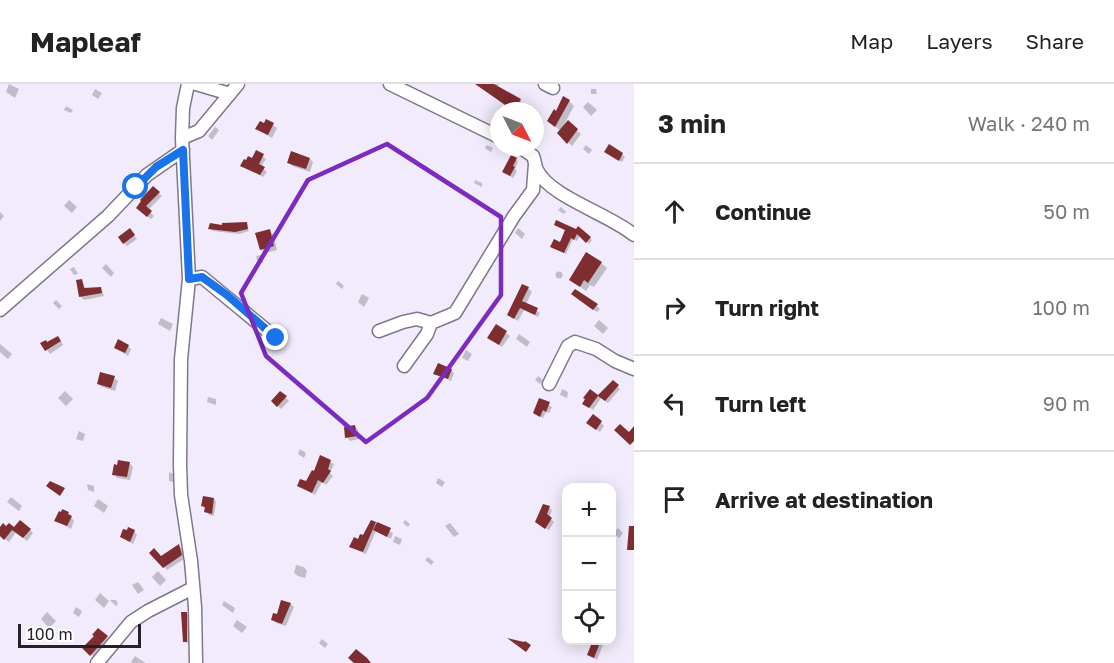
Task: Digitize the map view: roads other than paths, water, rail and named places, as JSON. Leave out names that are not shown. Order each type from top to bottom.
[{"type":"street","points":[[188,84],[183,108],[183,144],[189,279],[181,377],[180,465],[181,495],[191,561],[196,663]]},
{"type":"street","points":[[196,84],[234,89]]},
{"type":"street","points":[[390,84],[490,133]]},
{"type":"street","points":[[0,310],[108,216],[147,175],[199,131],[234,89]]},
{"type":"street","points":[[533,156],[542,177],[557,191],[621,224],[634,235]]},
{"type":"street","points":[[378,331],[403,322],[417,320],[431,323],[455,313],[514,216],[533,190],[535,164]]},
{"type":"street","points":[[189,279],[202,277],[227,295],[276,338]]},
{"type":"street","points":[[404,366],[427,334],[431,323]]},
{"type":"street","points":[[549,384],[568,346],[575,342],[596,349],[634,369]]},
{"type":"street","points":[[98,663],[131,622],[193,588]]}]
